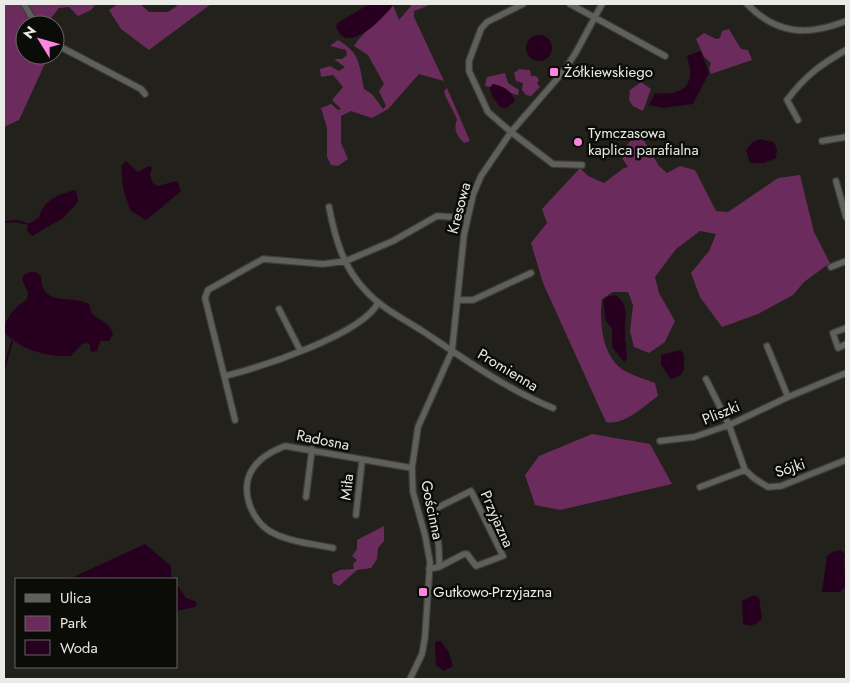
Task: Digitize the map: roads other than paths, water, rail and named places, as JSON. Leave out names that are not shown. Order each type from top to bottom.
[{"type":"street","points":[[24,4],[30,15]]},
{"type":"street","points":[[523,4],[487,22],[481,29],[470,61],[469,71],[488,112],[511,132],[553,164],[582,165]]},
{"type":"street","points":[[570,4],[596,16],[664,56]]},
{"type":"street","name":"Kresowa","points":[[452,351],[466,218],[481,176],[511,132],[563,72],[586,36],[602,4]]},
{"type":"street","points":[[747,4],[774,24],[801,32],[831,27],[846,21]]},
{"type":"street","points":[[65,49],[141,89],[145,94]]},
{"type":"street","points":[[798,120],[787,100],[803,79],[817,67],[846,50]]},
{"type":"street","points":[[822,141],[846,137]]},
{"type":"street","points":[[836,181],[846,217]]},
{"type":"street","name":"Promienna","points":[[329,207],[334,234],[346,261],[364,289],[378,302],[452,351],[536,401],[552,408]]},
{"type":"street","points":[[235,420],[206,298],[208,290],[263,259],[323,264],[346,261],[393,241],[437,216],[466,218]]},
{"type":"street","points":[[831,267],[846,261]]},
{"type":"street","points":[[458,300],[473,300],[531,273]]},
{"type":"street","points":[[225,376],[261,367],[363,320],[378,302]]},
{"type":"street","points":[[279,309],[300,350]]},
{"type":"street","points":[[846,328],[833,333],[838,348],[846,344]]},
{"type":"street","points":[[767,346],[788,397]]},
{"type":"street","name":"Gościnna","points":[[410,679],[422,654],[425,637],[429,569],[426,535],[414,492],[412,468],[418,427],[452,351]]},
{"type":"street","name":"Pliszki","points":[[660,441],[694,436],[729,425],[788,397],[846,373]]},
{"type":"street","points":[[700,487],[745,470],[729,425],[706,378]]},
{"type":"street","name":"Radosna","points":[[333,548],[290,539],[272,532],[260,524],[249,507],[248,487],[252,468],[266,454],[285,446],[312,449],[362,461],[412,468]]},
{"type":"street","points":[[306,497],[312,449]]},
{"type":"street","name":"Sójki","points":[[745,470],[768,487],[781,486],[846,460]]},
{"type":"street","name":"Miła","points":[[356,515],[362,461]]},
{"type":"street","name":"Przyjazna","points":[[429,569],[438,567],[464,554],[467,554],[476,566],[503,556],[471,491],[429,512],[440,544],[438,567]]},
{"type":"water","points":[[369,4],[394,4],[383,17],[365,32],[356,37],[348,38],[341,35],[336,26],[339,22]]},
{"type":"water","points":[[539,35],[548,39],[552,48],[548,57],[539,61],[530,57],[526,48],[530,39]]},
{"type":"water","points":[[701,51],[709,73],[693,104],[663,108],[649,105],[655,93],[673,93],[684,88],[689,79],[690,70],[687,56]]},
{"type":"water","points":[[493,84],[506,89],[515,101],[506,108],[500,107],[492,96],[490,88]]},
{"type":"water","points":[[760,139],[774,142],[777,149],[776,158],[764,163],[750,163],[746,150],[753,142]]},
{"type":"water","points":[[126,161],[138,172],[149,166],[152,168],[150,175],[153,183],[157,186],[177,181],[181,191],[146,220],[130,210],[123,188],[121,166]]},
{"type":"water","points":[[76,190],[78,202],[63,218],[32,236],[27,231],[28,224],[39,218],[44,206],[48,202],[64,193]]},
{"type":"water","points":[[35,272],[41,276],[46,292],[51,296],[89,304],[92,314],[112,330],[113,334],[109,341],[100,341],[97,351],[91,352],[89,343],[82,344],[71,356],[62,356],[44,354],[26,348],[4,332],[6,322],[11,313],[27,299],[28,292],[22,280],[24,275]]},
{"type":"water","points":[[615,295],[623,303],[626,313],[625,337],[627,358],[624,362],[612,347],[612,329],[606,321],[603,301],[607,297]]},
{"type":"water","points":[[680,350],[684,354],[684,369],[681,375],[671,379],[661,365],[661,355]]},
{"type":"water","points":[[145,544],[171,566],[171,575],[173,578],[71,578]]},
{"type":"water","points":[[841,550],[845,554],[846,586],[840,592],[822,592],[827,556]]},
{"type":"water","points":[[178,586],[186,598],[197,602],[195,607],[178,611]]},
{"type":"water","points":[[754,595],[759,598],[762,618],[753,625],[743,624],[742,601]]},
{"type":"water","points":[[441,641],[449,653],[453,666],[444,671],[436,665],[435,642]]},
{"type":"waterway","points":[[4,222],[16,221],[28,224]]},
{"type":"waterway","points":[[4,369],[12,342]]},
{"type":"place","name":"Żółkiewskiego","points":[[554,72]]},
{"type":"place","name":"Tymczasowa kaplica parafialna","points":[[578,142]]},
{"type":"place","name":"Gutkowo-Przyjazna","points":[[423,592]]}]
